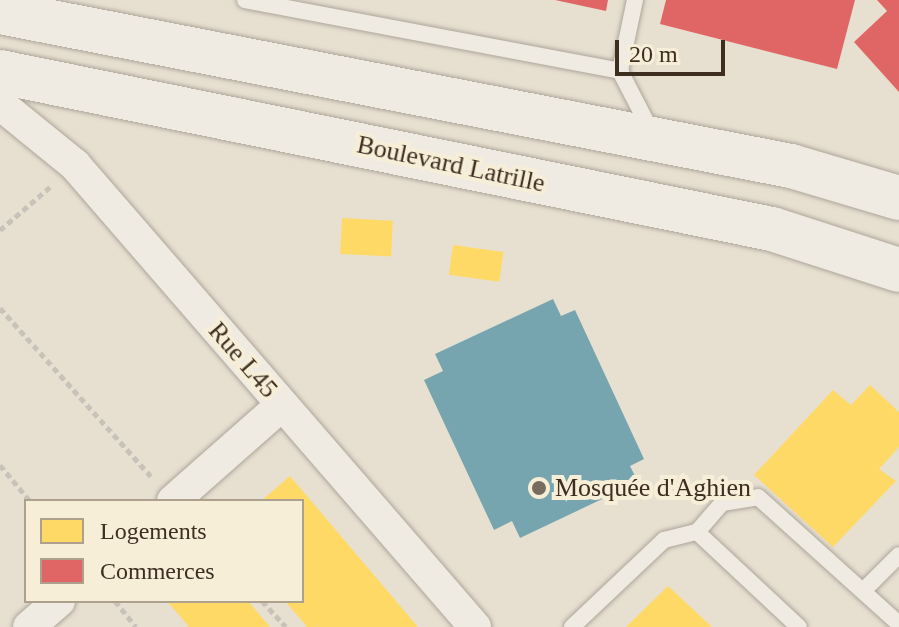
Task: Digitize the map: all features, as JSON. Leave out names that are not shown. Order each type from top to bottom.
[{"type":"main road","points":[[0,12],[791,166],[899,198]]},
{"type":"main road","name":"Boulevard Latrille","points":[[0,72],[772,229],[899,270]]},
{"type":"street","name":"Rue L45","points":[[0,104],[75,165],[475,627]]},
{"type":"street","points":[[175,499],[282,405]]},
{"type":"street","points":[[29,627],[57,603]]},
{"type":"lane","points":[[0,2],[32,0]]},
{"type":"lane","points":[[245,0],[620,71]]},
{"type":"lane","points":[[635,0],[620,71],[656,140]]},
{"type":"lane","points":[[572,627],[664,540],[697,532],[722,503],[758,497],[899,624]]},
{"type":"lane","points":[[697,532],[799,627]]},
{"type":"lane","points":[[864,590],[899,555]]},
{"type":"path","points":[[0,230],[75,165]]},
{"type":"path","points":[[0,308],[171,499]]},
{"type":"path","points":[[0,465],[28,499]]},
{"type":"path","points":[[117,603],[136,627]]},
{"type":"path","points":[[264,603],[286,627]]},
{"type":"building: Logements","points":[[342,218],[393,221],[391,257],[340,254]]},
{"type":"building: Logements","points":[[453,245],[504,252],[499,282],[449,275]]},
{"type":"building: Logements","points":[[870,385],[899,412],[899,447],[879,469],[896,481],[833,547],[754,475],[833,390],[851,405]]},
{"type":"building: Logements","points":[[290,476],[418,627],[307,627],[287,603],[304,603],[304,499],[263,499]]},
{"type":"building: Logements","points":[[668,586],[712,627],[626,627]]},
{"type":"building: Logements","points":[[169,603],[250,603],[270,627],[189,627]]},
{"type":"building: Commerces","points":[[555,0],[608,0],[606,11]]},
{"type":"building: Commerces","points":[[666,0],[855,0],[837,69],[660,24]]},
{"type":"building: Commerces","points":[[877,0],[899,0],[899,92],[854,42],[887,11]]},
{"type":"building: Public","points":[[553,299],[561,316],[575,310],[644,459],[630,466],[638,482],[520,538],[512,521],[494,530],[424,380],[443,371],[435,354]]},
{"type":"place","name":"Mosquée d'Aghien","points":[[539,488]]}]
